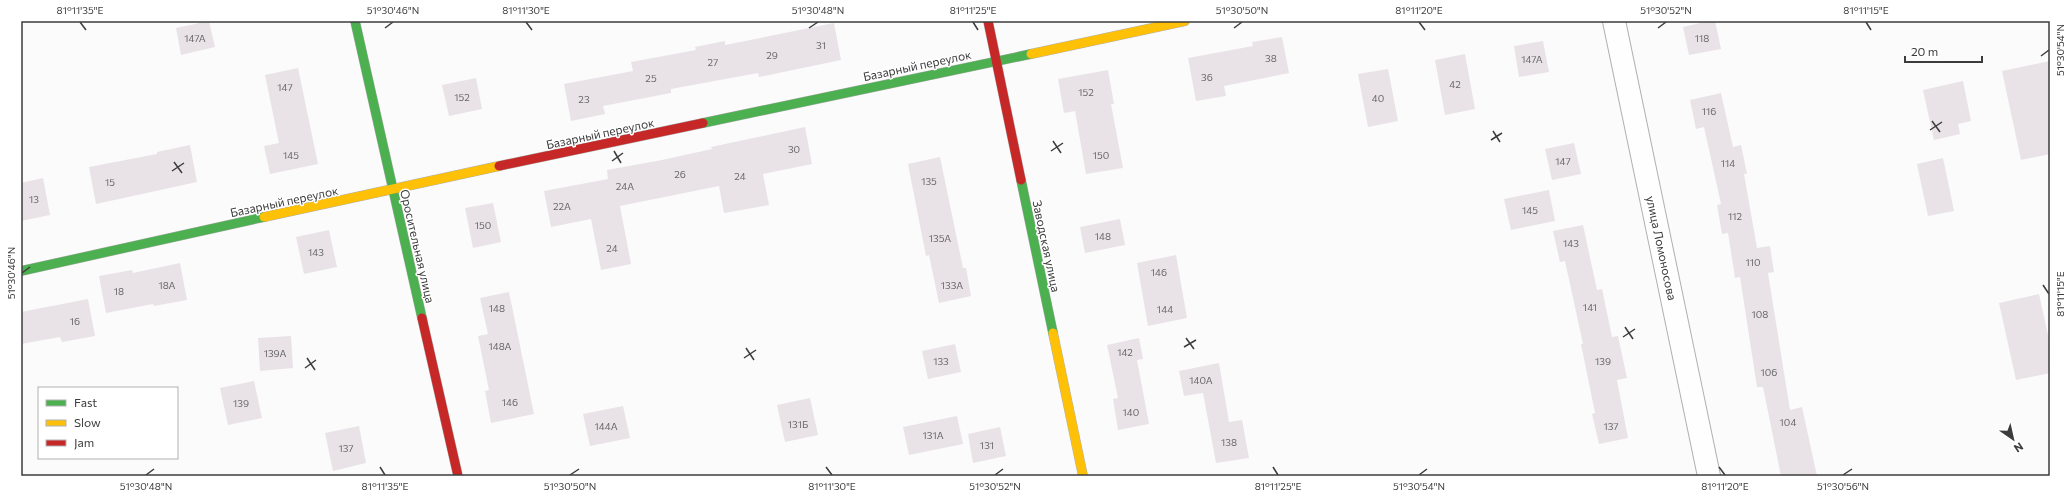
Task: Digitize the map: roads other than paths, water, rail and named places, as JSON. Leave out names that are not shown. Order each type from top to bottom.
[{"type":"street","name":"Оросительная улица","points":[[355,21],[458,476]]},
{"type":"street","name":"Заводская улица","points":[[988,21],[1084,476]]},
{"type":"street","name":"Базарный переулок","points":[[21,271],[392,189],[1186,21]]},
{"type":"street","name":"улица Ломоносова","points":[[1614,21],[1709,476]]}]
